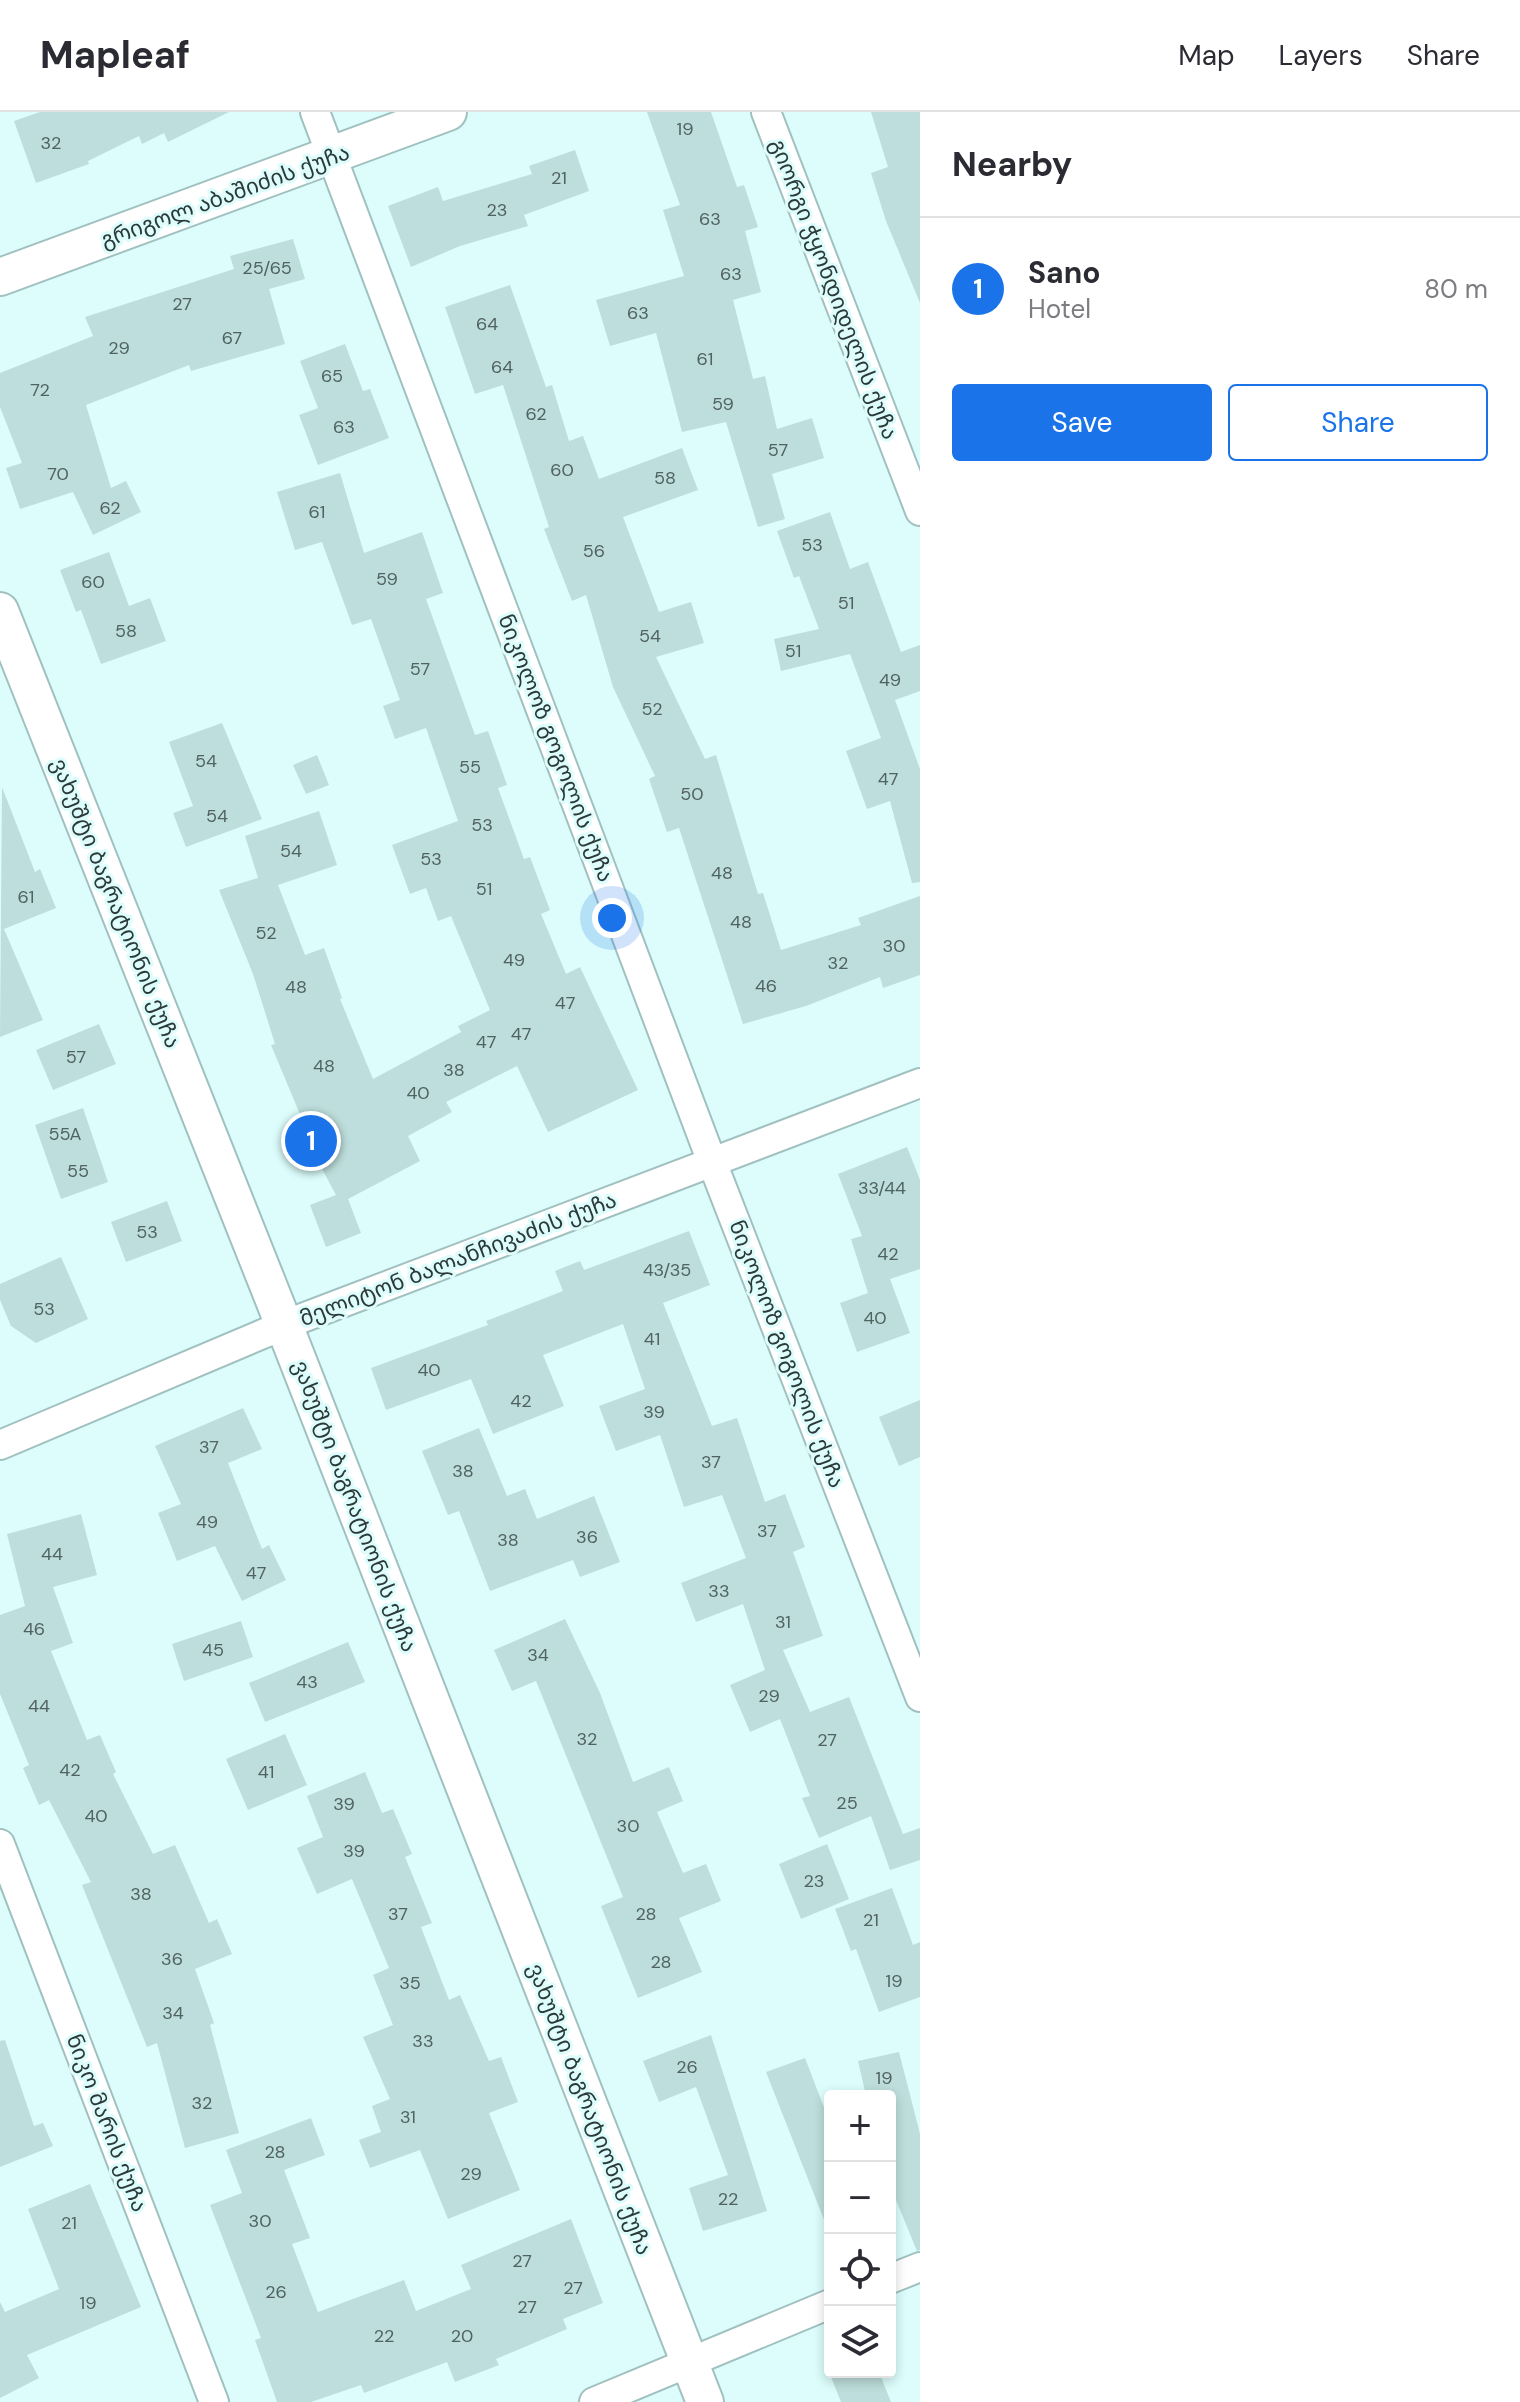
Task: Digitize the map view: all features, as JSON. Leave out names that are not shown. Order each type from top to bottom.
[{"type":"street","name":"ნიკოლოზ გოგოლის ქუჩა","points":[[315,112],[712,1162],[920,1697]]},
{"type":"street","name":"გრიგოლ აბაშიძის ქუჩა","points":[[0,277],[332,158],[448,112]]},
{"type":"street","name":"გიორგი ჭყონდიდელის ქუჩა","points":[[766,112],[920,511]]},
{"type":"street","name":"ვახუშტი ბაგრატიონის ქუჩა","points":[[0,611],[284,1325],[705,2402]]},
{"type":"street","name":"მელიტონ ბალანჩივაძის ქუჩა","points":[[0,1445],[284,1325],[920,1083]]},
{"type":"street","name":"ნიკო მარის ქუჩა","points":[[0,1844],[214,2402]]},
{"type":"street","points":[[896,2277],[920,2267]]},
{"type":"street","points":[[594,2402],[825,2306]]},
{"type":"building","points":[[40,112],[229,112],[168,142],[164,133],[142,144],[139,136],[88,161],[89,164],[36,183],[14,121]]},
{"type":"building","points":[[647,112],[711,112],[737,187],[744,185],[758,227],[745,231],[761,292],[733,300],[753,379],[765,376],[777,429],[812,418],[824,458],[772,474],[785,519],[758,527],[726,422],[682,432],[656,333],[610,346],[596,300],[684,276],[663,210],[680,205]]},
{"type":"building","points":[[871,112],[920,112],[920,303],[886,221],[871,173],[888,167]]},
{"type":"building","points":[[575,150],[589,191],[524,215],[528,226],[460,246],[411,267],[388,206],[438,187],[443,201],[532,174],[529,166]]},
{"type":"building","points":[[293,239],[305,279],[269,289],[285,344],[191,371],[189,365],[86,405],[111,488],[126,481],[141,512],[93,535],[73,492],[20,509],[6,468],[22,463],[0,407],[0,373],[93,336],[85,317],[234,269],[230,256]]},
{"type":"building","points":[[510,285],[546,387],[552,385],[569,441],[583,436],[599,479],[682,448],[698,490],[623,517],[659,612],[691,602],[704,643],[656,657],[705,759],[716,755],[758,894],[763,893],[781,950],[861,925],[858,918],[920,896],[920,975],[883,988],[880,977],[806,1006],[743,1024],[679,828],[667,832],[649,779],[655,776],[613,687],[586,595],[572,601],[544,529],[549,527],[503,385],[475,394],[445,307]]},
{"type":"building","points":[[345,344],[363,391],[370,389],[389,438],[318,465],[299,415],[318,408],[300,361]]},
{"type":"building","points":[[340,473],[364,553],[422,532],[443,593],[426,599],[475,735],[488,731],[507,785],[498,788],[524,859],[530,857],[550,910],[541,914],[566,974],[580,967],[638,1090],[548,1132],[517,1066],[446,1102],[452,1112],[408,1136],[420,1161],[348,1199],[361,1233],[326,1247],[310,1205],[336,1195],[309,1145],[312,1143],[271,1045],[275,1044],[253,974],[219,890],[258,878],[245,836],[319,811],[337,865],[278,885],[305,955],[324,948],[340,999],[373,1079],[461,1032],[458,1026],[490,1010],[451,916],[438,921],[426,888],[410,894],[392,845],[458,821],[426,728],[395,739],[383,706],[400,700],[371,619],[352,625],[322,542],[295,550],[277,492]]},
{"type":"building","points":[[830,512],[850,569],[868,562],[901,652],[920,645],[920,691],[895,700],[920,769],[920,882],[912,883],[890,801],[867,809],[846,751],[881,738],[850,654],[781,671],[774,639],[819,629],[799,576],[794,578],[777,531]]},
{"type":"building","points":[[109,552],[129,606],[150,598],[166,641],[101,664],[81,610],[76,612],[60,570]]},
{"type":"building","points":[[222,723],[262,819],[186,847],[173,813],[193,806],[169,742]]},
{"type":"building","points":[[317,755],[329,785],[306,794],[293,765]]},
{"type":"building","points":[[2,787],[35,872],[40,869],[56,908],[4,929],[43,1020],[0,1037]]},
{"type":"building","points":[[99,1024],[116,1064],[53,1090],[36,1050]]},
{"type":"building","points":[[83,1108],[108,1182],[61,1199],[35,1125]]},
{"type":"building","points":[[907,1147],[920,1180],[920,1269],[890,1279],[910,1333],[857,1352],[840,1303],[868,1293],[851,1239],[862,1236],[838,1174]]},
{"type":"building","points":[[167,1201],[182,1241],[126,1262],[111,1222]]},
{"type":"building","points":[[689,1231],[710,1285],[663,1303],[712,1426],[737,1418],[765,1502],[785,1494],[805,1547],[793,1552],[823,1636],[783,1650],[810,1712],[849,1697],[903,1834],[920,1828],[920,1860],[890,1870],[871,1816],[819,1838],[802,1798],[810,1796],[780,1719],[750,1732],[730,1685],[765,1670],[743,1604],[696,1622],[681,1583],[746,1558],[722,1495],[684,1507],[660,1435],[616,1451],[599,1406],[645,1389],[623,1324],[543,1355],[564,1406],[493,1434],[471,1379],[386,1410],[371,1368],[488,1325],[486,1321],[563,1291],[555,1271],[580,1261],[584,1270]]},
{"type":"building","points":[[61,1257],[88,1319],[36,1343],[11,1326],[0,1300],[0,1284]]},
{"type":"building","points":[[920,1400],[920,1457],[899,1466],[879,1417]]},
{"type":"building","points":[[243,1408],[262,1449],[228,1463],[262,1549],[269,1545],[286,1580],[242,1601],[215,1546],[177,1561],[158,1513],[181,1504],[155,1446]]},
{"type":"building","points":[[479,1428],[507,1496],[525,1489],[537,1519],[594,1496],[620,1562],[580,1577],[573,1560],[490,1591],[459,1511],[448,1515],[422,1451]]},
{"type":"building","points":[[81,1514],[97,1575],[53,1587],[73,1643],[51,1651],[87,1740],[100,1735],[116,1772],[113,1774],[153,1854],[175,1845],[209,1923],[217,1919],[232,1954],[195,1969],[214,2023],[210,2025],[239,2133],[185,2148],[157,2043],[147,2047],[82,1885],[91,1882],[49,1800],[39,1805],[23,1768],[29,1765],[0,1694],[0,1615],[25,1606],[7,1534]]},
{"type":"building","points":[[565,1619],[600,1693],[633,1782],[669,1767],[683,1801],[657,1812],[683,1873],[706,1864],[721,1901],[679,1918],[702,1972],[638,1998],[601,1906],[623,1897],[536,1681],[512,1691],[494,1650]]},
{"type":"building","points":[[241,1621],[253,1657],[184,1681],[172,1644]]},
{"type":"building","points":[[348,1642],[365,1682],[265,1722],[249,1683]]},
{"type":"building","points":[[285,1734],[307,1785],[248,1810],[226,1759]]},
{"type":"building","points":[[365,1772],[382,1813],[393,1809],[412,1854],[405,1857],[432,1923],[421,1927],[449,2000],[460,1995],[489,2061],[501,2057],[518,2102],[489,2113],[520,2190],[448,2219],[420,2150],[370,2168],[359,2140],[381,2132],[372,2106],[390,2099],[363,2037],[393,2025],[373,1975],[389,1968],[352,1879],[317,1894],[297,1848],[323,1837],[307,1796]]},
{"type":"building","points":[[827,1844],[849,1899],[801,1919],[779,1864]]},
{"type":"building","points":[[892,1888],[913,1945],[920,1942],[920,1997],[879,2012],[856,1949],[851,1951],[835,1909]]},
{"type":"building","points":[[711,2035],[767,2211],[703,2231],[689,2188],[728,2175],[696,2087],[659,2102],[643,2061]]},
{"type":"building","points":[[5,2040],[34,2126],[43,2123],[53,2146],[0,2167],[0,2041]]},
{"type":"building","points":[[899,2052],[920,2134],[920,2250],[917,2251],[896,2200],[896,2090],[865,2090],[858,2061]]},
{"type":"building","points":[[805,2058],[824,2107],[824,2220],[766,2072]]},
{"type":"building","points":[[311,2118],[325,2155],[284,2170],[310,2238],[292,2244],[318,2312],[404,2280],[416,2311],[471,2289],[461,2265],[571,2219],[603,2303],[563,2319],[567,2329],[496,2359],[499,2365],[455,2382],[447,2362],[364,2393],[361,2385],[311,2402],[277,2402],[255,2340],[261,2338],[210,2205],[242,2193],[226,2150]]},
{"type":"building","points":[[90,2184],[141,2307],[27,2355],[39,2378],[0,2398],[0,2302],[5,2312],[59,2289],[28,2209]]},
{"type":"building","points":[[831,2378],[881,2378],[891,2402],[841,2402]]},
{"type":"place","name":"Sano","points":[[311,1141]]}]
